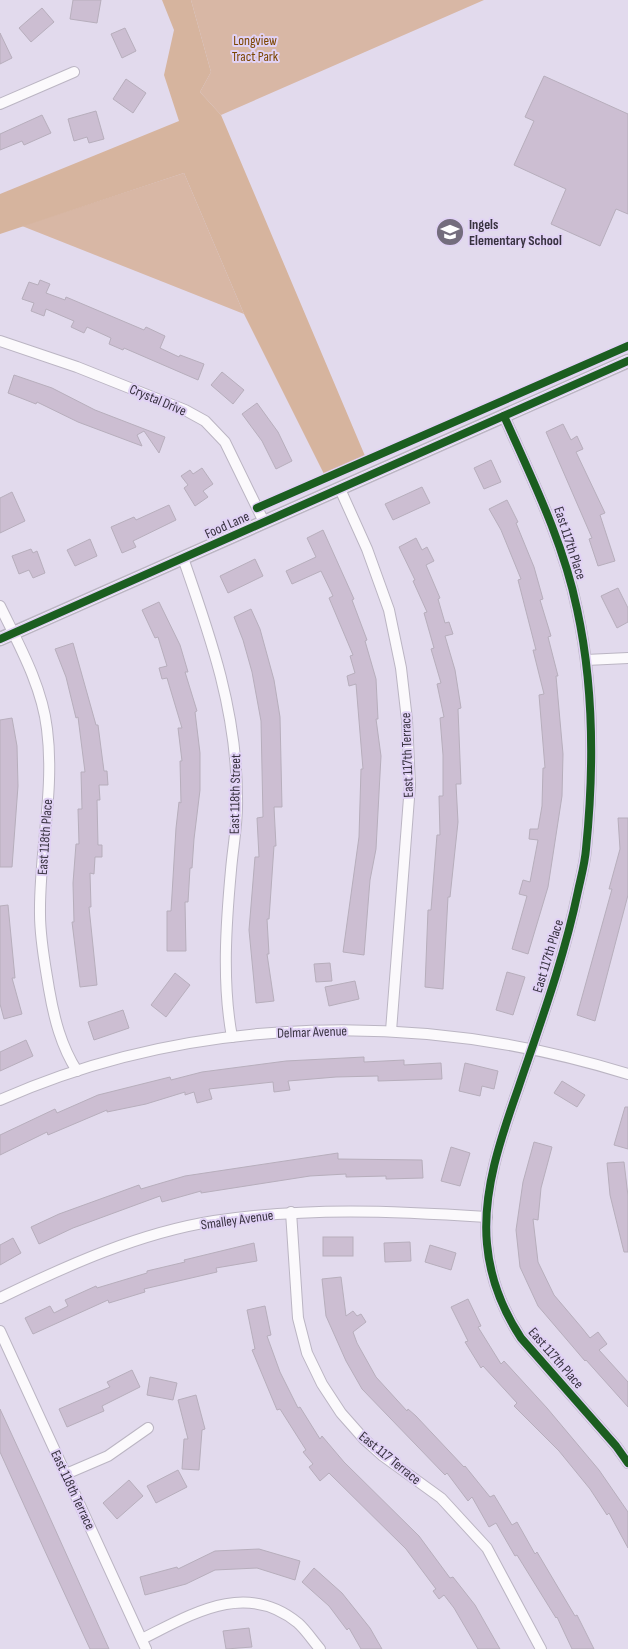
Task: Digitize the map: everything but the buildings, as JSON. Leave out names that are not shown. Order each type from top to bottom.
[{"type":"street","points":[[0,104],[74,72]]},
{"type":"street","name":"Crystal Drive","points":[[0,341],[76,367],[185,410],[205,421],[225,442],[264,522]]},
{"type":"street","name":"Food Lane","points":[[0,639],[628,361]]},
{"type":"street","name":"East 117th Place","points":[[504,416],[546,508],[577,608],[586,660],[592,766],[586,852],[570,928],[500,1140],[491,1182],[486,1242],[490,1268],[508,1318],[521,1338],[616,1446],[628,1463]]},
{"type":"street","name":"East 117th Terrace","points":[[340,489],[367,548],[389,610],[401,668],[407,720],[410,785],[391,1031]]},
{"type":"street","name":"East 118th Street","points":[[183,558],[211,638],[229,706],[236,747],[237,800],[229,886],[226,949],[227,1011],[232,1037]]},
{"type":"street","name":"East 118th Place","points":[[0,606],[36,685],[47,728],[50,771],[40,912],[41,944],[54,1014],[68,1057],[77,1071]]},
{"type":"street","points":[[586,660],[628,658]]},
{"type":"street","name":"Delmar Avenue","points":[[0,1100],[77,1071],[138,1054],[232,1037],[312,1030],[391,1031],[459,1037],[531,1049],[628,1074]]},
{"type":"street","name":"Smalley Avenue","points":[[0,1298],[60,1269],[144,1238],[213,1222],[291,1212],[370,1210],[487,1217]]},
{"type":"street","name":"East 117 Terrace","points":[[291,1212],[298,1318],[308,1353],[322,1384],[341,1413],[364,1439],[383,1456],[441,1498],[487,1548],[541,1649]]},
{"type":"street","name":"East 118th Terrace","points":[[0,1331],[144,1644]]},
{"type":"street","points":[[66,1474],[108,1456],[148,1428]]},
{"type":"street","points":[[144,1644],[199,1610],[231,1602],[264,1605],[282,1612],[299,1623],[320,1649]]},
{"type":"green space","name":"Longview Tract Park","points":[[191,0],[484,0],[221,115],[200,92],[211,72]]},
{"type":"green space","points":[[184,173],[244,314],[22,226]]},
{"type":"shaded area","points":[[162,0],[191,0],[211,72],[200,92],[221,115],[368,463],[328,482],[244,314],[184,173],[0,234],[0,194],[179,121],[164,75],[174,30]]},
{"type":"cycle path","points":[[257,508],[628,346]]},
{"type":"cycle path","points":[[0,639],[628,361]]},
{"type":"cycle path","points":[[504,416],[546,511],[571,584],[583,638],[587,668],[591,759],[589,819],[583,870],[559,966],[499,1145],[487,1205],[487,1244],[491,1269],[498,1293],[508,1316],[521,1338],[616,1446],[628,1463]]},
{"type":"place","name":"Ingels Elementary School","points":[[450,232]]}]
